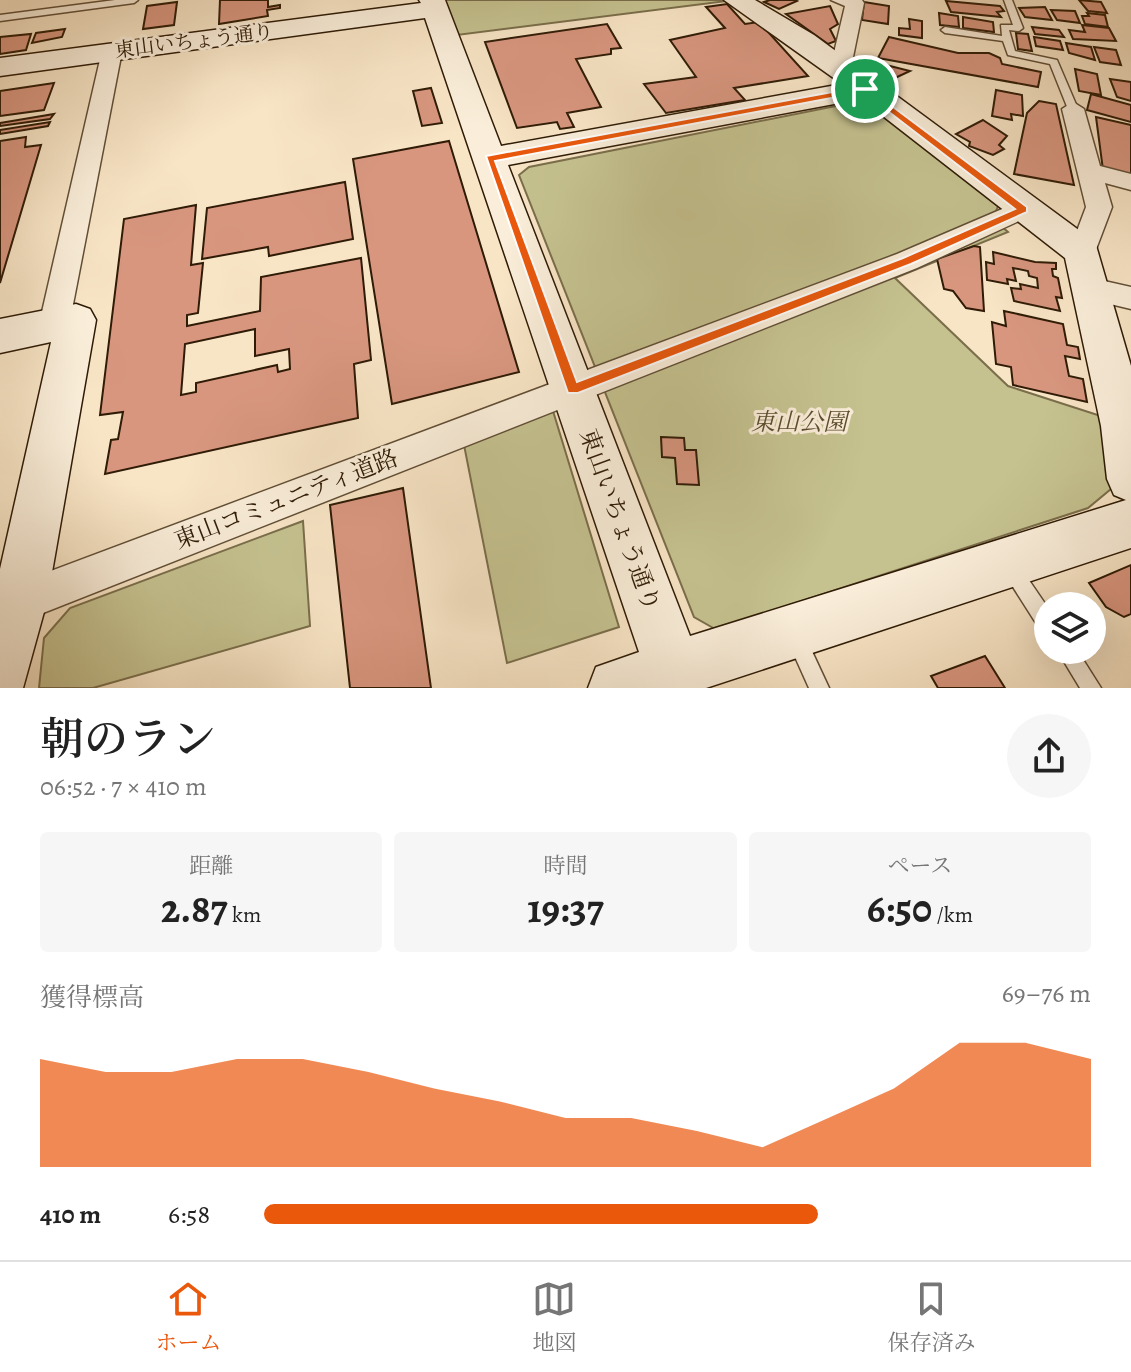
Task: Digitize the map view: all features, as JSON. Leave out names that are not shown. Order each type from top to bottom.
[{"type":"street","points":[[737,0],[766,15],[837,67],[1023,209],[1086,270],[1131,298]]},
{"type":"street","points":[[837,67],[843,57],[855,3],[840,0]]},
{"type":"street","name":"東山いちょう通り","points":[[0,67],[434,4],[674,669]]},
{"type":"street","points":[[54,325],[112,51]]},
{"type":"street","points":[[490,158],[865,89]]},
{"type":"street","points":[[1073,109],[1099,207],[1086,270],[1127,427],[1131,479]]},
{"type":"street","points":[[1088,171],[1131,182]]},
{"type":"street","name":"東山コミュニティ道路","points":[[10,606],[907,261],[1023,209]]},
{"type":"street","points":[[0,336],[76,320],[10,606],[0,674]]},
{"type":"street","points":[[617,688],[1131,523]]},
{"type":"lane","points":[[0,18],[134,0]]},
{"type":"lane","points":[[1008,0],[1019,28],[1004,27],[1011,53],[1054,62],[1073,109]]},
{"type":"lane","points":[[945,30],[1007,39]]},
{"type":"lane","points":[[1007,563],[1034,603]]},
{"type":"lane","points":[[793,631],[819,688]]},
{"type":"lane","points":[[1075,664],[1091,688]]},
{"type":"green space","points":[[444,0],[725,0],[727,1],[457,35]]},
{"type":"green space","name":"東山公園","points":[[856,102],[874,106],[998,206],[993,219],[1008,232],[895,278],[1008,386],[1107,418],[1115,465],[1111,489],[1088,508],[715,629],[694,617],[519,175],[529,167]]},
{"type":"green space","points":[[553,411],[619,627],[507,663],[464,445]]},
{"type":"green space","points":[[303,521],[310,626],[93,688],[39,688],[44,638],[70,608]]},
{"type":"building","points":[[220,0],[268,0],[268,7],[280,5],[280,8],[267,10],[268,16],[219,24]]},
{"type":"building","points":[[1079,0],[1101,2],[1107,13],[1088,11]]},
{"type":"building","points":[[797,1],[779,9],[764,2]]},
{"type":"building","points":[[946,1],[1000,6],[1004,11],[997,12],[1001,17],[951,12]]},
{"type":"building","points":[[177,2],[174,25],[143,29],[147,6]]},
{"type":"building","points":[[864,2],[889,6],[888,24],[862,20]]},
{"type":"building","points":[[727,4],[745,24],[759,22],[808,76],[734,88],[745,100],[666,113],[644,84],[696,77],[670,40],[725,28],[706,7]]},
{"type":"building","points":[[830,6],[838,24],[830,29],[836,41],[828,44],[786,14]]},
{"type":"building","points":[[1045,7],[1052,20],[1025,17],[1019,8]]},
{"type":"building","points":[[1051,10],[1075,11],[1080,23],[1057,20]]},
{"type":"building","points":[[939,13],[958,16],[959,27],[940,25]]},
{"type":"building","points":[[1087,13],[1105,15],[1108,27],[1085,24],[1082,16],[1089,16]]},
{"type":"building","points":[[963,17],[993,22],[994,32],[963,28]]},
{"type":"building","points":[[909,19],[922,21],[922,38],[899,35],[899,28],[910,29]]},
{"type":"building","points":[[607,24],[621,48],[611,49],[611,54],[576,59],[601,107],[567,113],[574,127],[560,129],[557,122],[517,128],[485,42]]},
{"type":"building","points":[[1082,25],[1109,28],[1116,41],[1073,39],[1069,30],[1085,32]]},
{"type":"building","points":[[1032,27],[1059,30],[1064,37],[1035,34]]},
{"type":"building","points":[[65,29],[62,37],[32,43],[36,33]]},
{"type":"building","points":[[1016,33],[1028,34],[1032,51],[1018,49]]},
{"type":"building","points":[[31,34],[26,50],[0,54],[0,37]]},
{"type":"building","points":[[889,37],[958,53],[989,53],[1000,58],[1002,64],[1041,72],[1038,87],[878,58]]},
{"type":"building","points":[[1034,37],[1060,41],[1063,50],[1036,46]]},
{"type":"building","points":[[1066,43],[1091,47],[1095,60],[1069,53]]},
{"type":"building","points":[[1094,47],[1116,50],[1121,65],[1100,62]]},
{"type":"building","points":[[886,65],[910,71],[880,85],[864,72]]},
{"type":"building","points":[[1075,69],[1097,74],[1101,95],[1079,91]]},
{"type":"building","points":[[1110,79],[1131,82],[1131,101],[1117,97]]},
{"type":"building","points":[[54,83],[44,110],[0,116],[0,91]]},
{"type":"building","points":[[431,88],[442,123],[422,126],[413,91]]},
{"type":"building","points":[[996,90],[1022,95],[1023,116],[1011,114],[1012,120],[992,116]]},
{"type":"building","points":[[1091,94],[1131,105],[1131,122],[1087,110]]},
{"type":"building","points":[[1039,101],[1056,104],[1074,185],[1014,174],[1027,113]]},
{"type":"building","points":[[54,114],[50,119],[0,126],[0,123]]},
{"type":"building","points":[[1096,117],[1131,125],[1131,176],[1103,170]]},
{"type":"building","points":[[983,120],[1007,136],[999,145],[1004,149],[993,155],[969,146],[970,142],[956,134]]},
{"type":"building","points":[[50,122],[48,126],[0,134],[0,130]]},
{"type":"building","points":[[26,137],[25,147],[41,145],[0,283],[0,141]]},
{"type":"building","points":[[449,141],[519,372],[392,404],[353,159]]},
{"type":"building","points":[[345,182],[353,239],[269,256],[268,247],[202,259],[207,208]]},
{"type":"building","points":[[196,205],[191,265],[203,263],[198,313],[187,315],[187,326],[260,311],[261,277],[361,258],[371,360],[354,364],[358,418],[105,474],[111,440],[118,439],[123,412],[100,415],[124,219]],"holes":[[[255,329],[255,356],[289,349],[290,369],[278,372],[277,365],[196,383],[196,392],[181,395],[185,344]]]},
{"type":"building","points":[[974,246],[980,247],[984,311],[966,308],[953,291],[944,289],[937,259]]},
{"type":"building","points":[[993,252],[1035,262],[1056,263],[1056,269],[1052,269],[1053,276],[1058,278],[1062,298],[1056,297],[1060,311],[1014,301],[1011,288],[1021,289],[1020,284],[1038,288],[1037,278],[1029,276],[1028,271],[1013,268],[1016,281],[1007,279],[1008,284],[987,280],[986,262],[994,264]]},
{"type":"building","points":[[1004,311],[1063,324],[1067,345],[1078,347],[1080,359],[1065,356],[1069,376],[1083,379],[1087,402],[1013,385],[1011,367],[996,364],[992,322],[1006,326]]},
{"type":"building","points":[[661,437],[684,438],[685,450],[696,450],[699,485],[677,484],[675,458],[662,457]]},
{"type":"building","points":[[403,488],[431,688],[350,688],[330,505]]},
{"type":"building","points":[[1131,565],[1131,614],[1124,617],[1106,607],[1106,592],[1095,592],[1089,583]]},
{"type":"building","points":[[985,656],[1005,688],[938,688],[931,676]]},
{"type":"route","points":[[865,89],[1023,209],[907,261],[573,389],[490,158],[865,89]]}]
